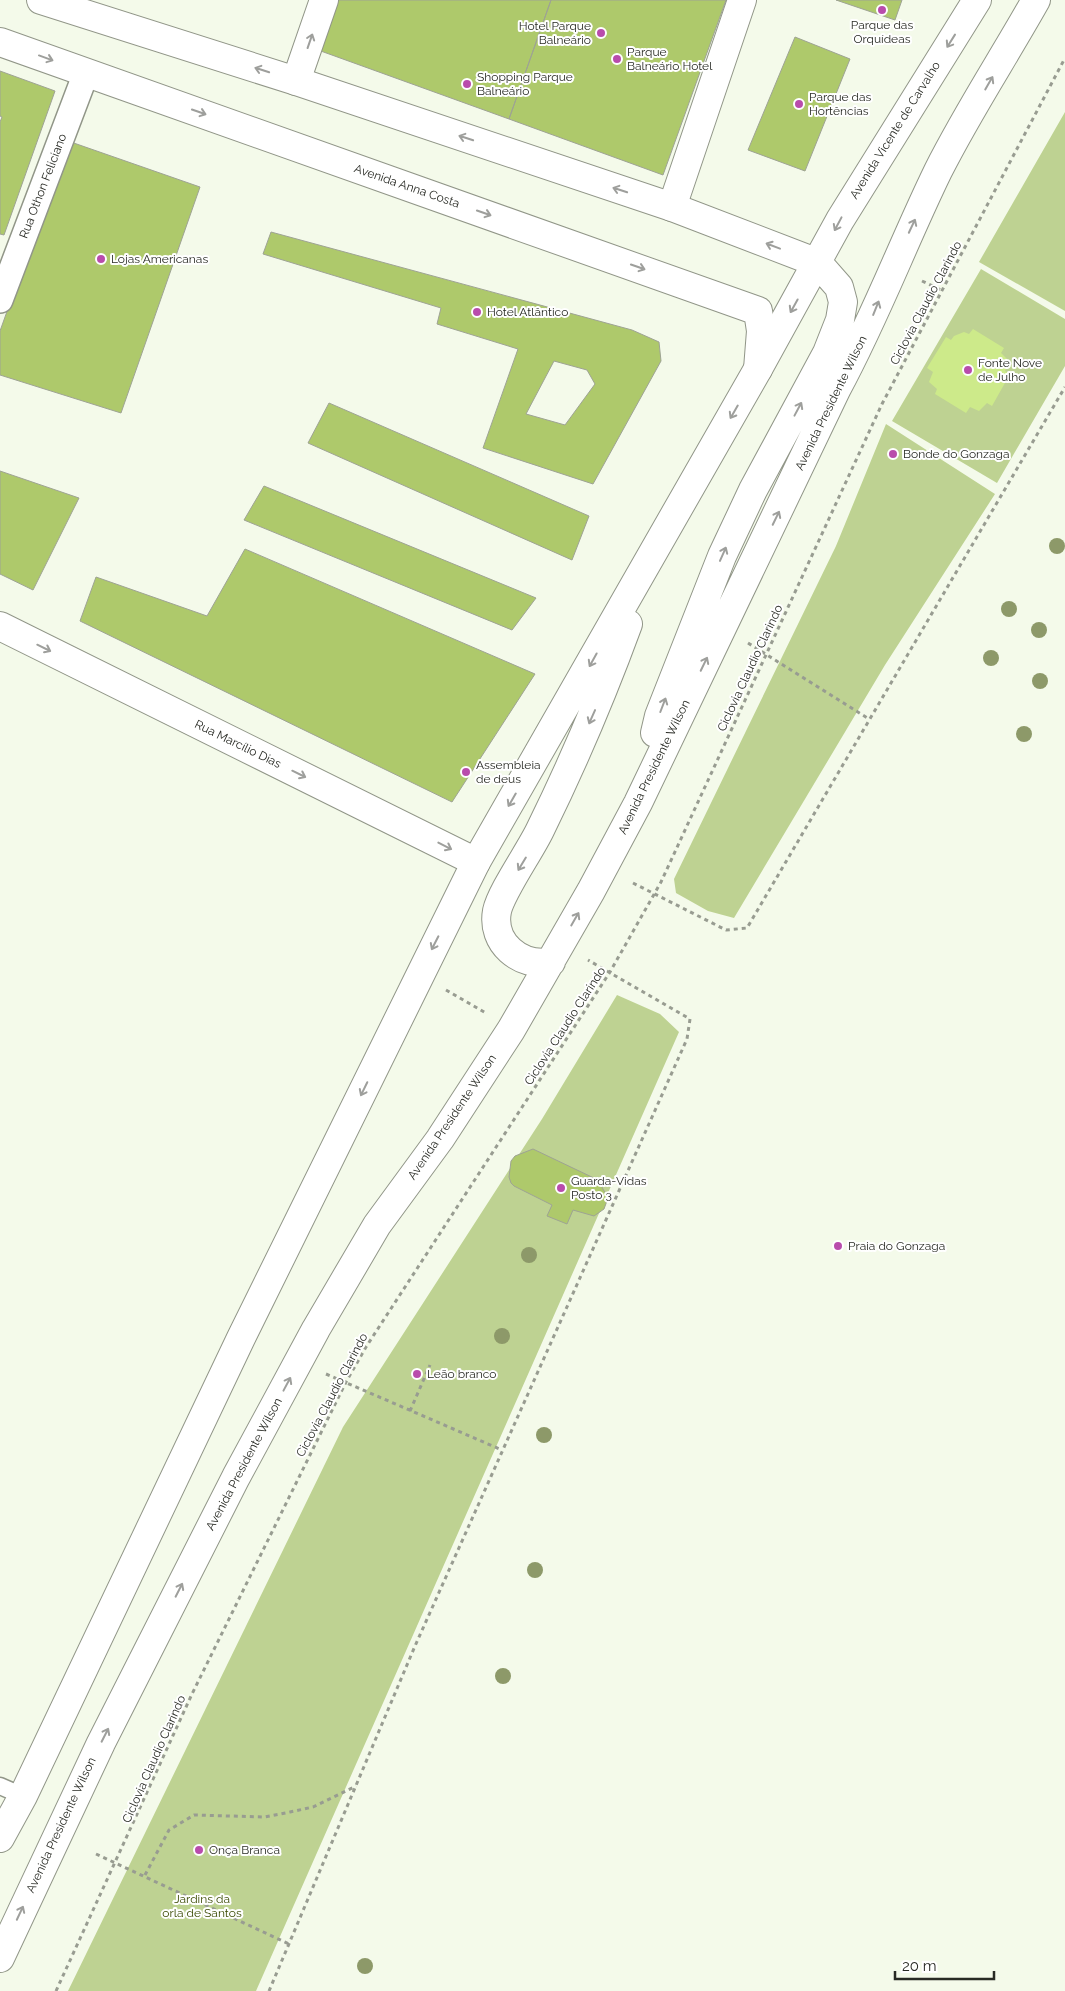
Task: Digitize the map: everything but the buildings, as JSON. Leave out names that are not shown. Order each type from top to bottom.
[{"type":"main road","points":[[41,0],[296,82],[672,207],[818,263],[839,287],[844,302],[840,320],[822,361],[753,490],[722,556],[659,716],[638,803]]},
{"type":"main road","points":[[296,82],[324,0]]},
{"type":"main road","points":[[672,207],[742,0]]},
{"type":"main road","name":"Avenida Vicente de Carvalho","points":[[818,263],[858,188],[977,0]]},
{"type":"main road","name":"Avenida Presidente Wilson","points":[[0,1958],[101,1742],[236,1477],[316,1329],[377,1225],[440,1139],[511,1030],[551,962],[638,803],[837,388],[862,343],[891,270],[939,170],[1036,0]]},
{"type":"main road","name":"Avenida Anna Costa","points":[[0,42],[758,311],[761,331],[758,369]]},
{"type":"main road","points":[[2,1829],[11,1791],[313,1196],[419,975],[476,862],[818,263]]},
{"type":"main road","points":[[551,962],[542,963],[524,959],[507,949],[497,930],[497,911],[569,771],[600,700],[660,541]]},
{"type":"main road","name":"Rua Marcílio Dias","points":[[0,626],[476,862]]},
{"type":"street","name":"Rua Othon Feliciano","points":[[0,300],[86,73]]},
{"type":"path","name":"Ciclovia Claudio Clarindo","points":[[56,1991],[192,1694],[346,1382],[366,1347],[610,972],[654,893],[882,404],[1065,58]]},
{"type":"path","points":[[633,883],[726,930],[747,928],[1065,387]]},
{"type":"path","points":[[747,643],[766,653],[869,719]]},
{"type":"path","points":[[269,1991],[415,1646],[687,1039],[690,1019],[588,960]]},
{"type":"path","points":[[419,975],[511,1030]]},
{"type":"path","points":[[410,1411],[430,1365]]},
{"type":"path","points":[[325,1373],[502,1450]]},
{"type":"path","points":[[145,1875],[169,1830],[194,1815],[265,1817],[313,1807],[356,1786]]},
{"type":"path","points":[[96,1854],[145,1875],[289,1944]]},
{"type":"green space","points":[[1065,112],[1065,311],[979,262]]},
{"type":"green space","points":[[981,269],[1065,319],[1065,366],[997,483],[892,421]]},
{"type":"green space","points":[[886,424],[995,494],[885,665],[734,918],[708,911],[676,893],[674,879],[836,546]]},
{"type":"green space","name":"Jardins da orla de Santos","points":[[617,995],[660,1014],[679,1032],[256,1991],[68,1991],[343,1427],[542,1119]]},
{"type":"shaded area","name":"Fonte Nove de Julho","points":[[973,329],[1004,348],[1001,353],[1009,361],[1005,371],[1010,374],[992,406],[987,403],[979,411],[970,407],[966,413],[935,394],[937,389],[929,382],[933,372],[927,368],[946,337],[951,340],[954,336],[964,332],[969,334]]},
{"type":"place","name":"Parque das Orquídeas","points":[[882,10]]},
{"type":"place","name":"Hotel Parque Balneário","points":[[601,33]]},
{"type":"place","name":"Parque Balneário Hotel","points":[[617,59]]},
{"type":"place","name":"Shopping Parque Balneário","points":[[467,84]]},
{"type":"place","name":"Parque das Hortências","points":[[799,104]]},
{"type":"place","name":"Lojas Americanas","points":[[101,259]]},
{"type":"place","name":"Hotel Atlântico","points":[[477,312]]},
{"type":"place","name":"Fonte Nove de Julho","points":[[968,370]]},
{"type":"place","name":"Bonde do Gonzaga","points":[[893,454]]},
{"type":"place","name":"Assembleia de deus","points":[[466,772]]},
{"type":"place","name":"Guarda-Vidas Posto 3","points":[[561,1188]]},
{"type":"place","name":"Praia do Gonzaga","points":[[838,1246]]},
{"type":"place","name":"Leão branco","points":[[417,1374]]},
{"type":"place","name":"Onça Branca","points":[[199,1850]]}]
